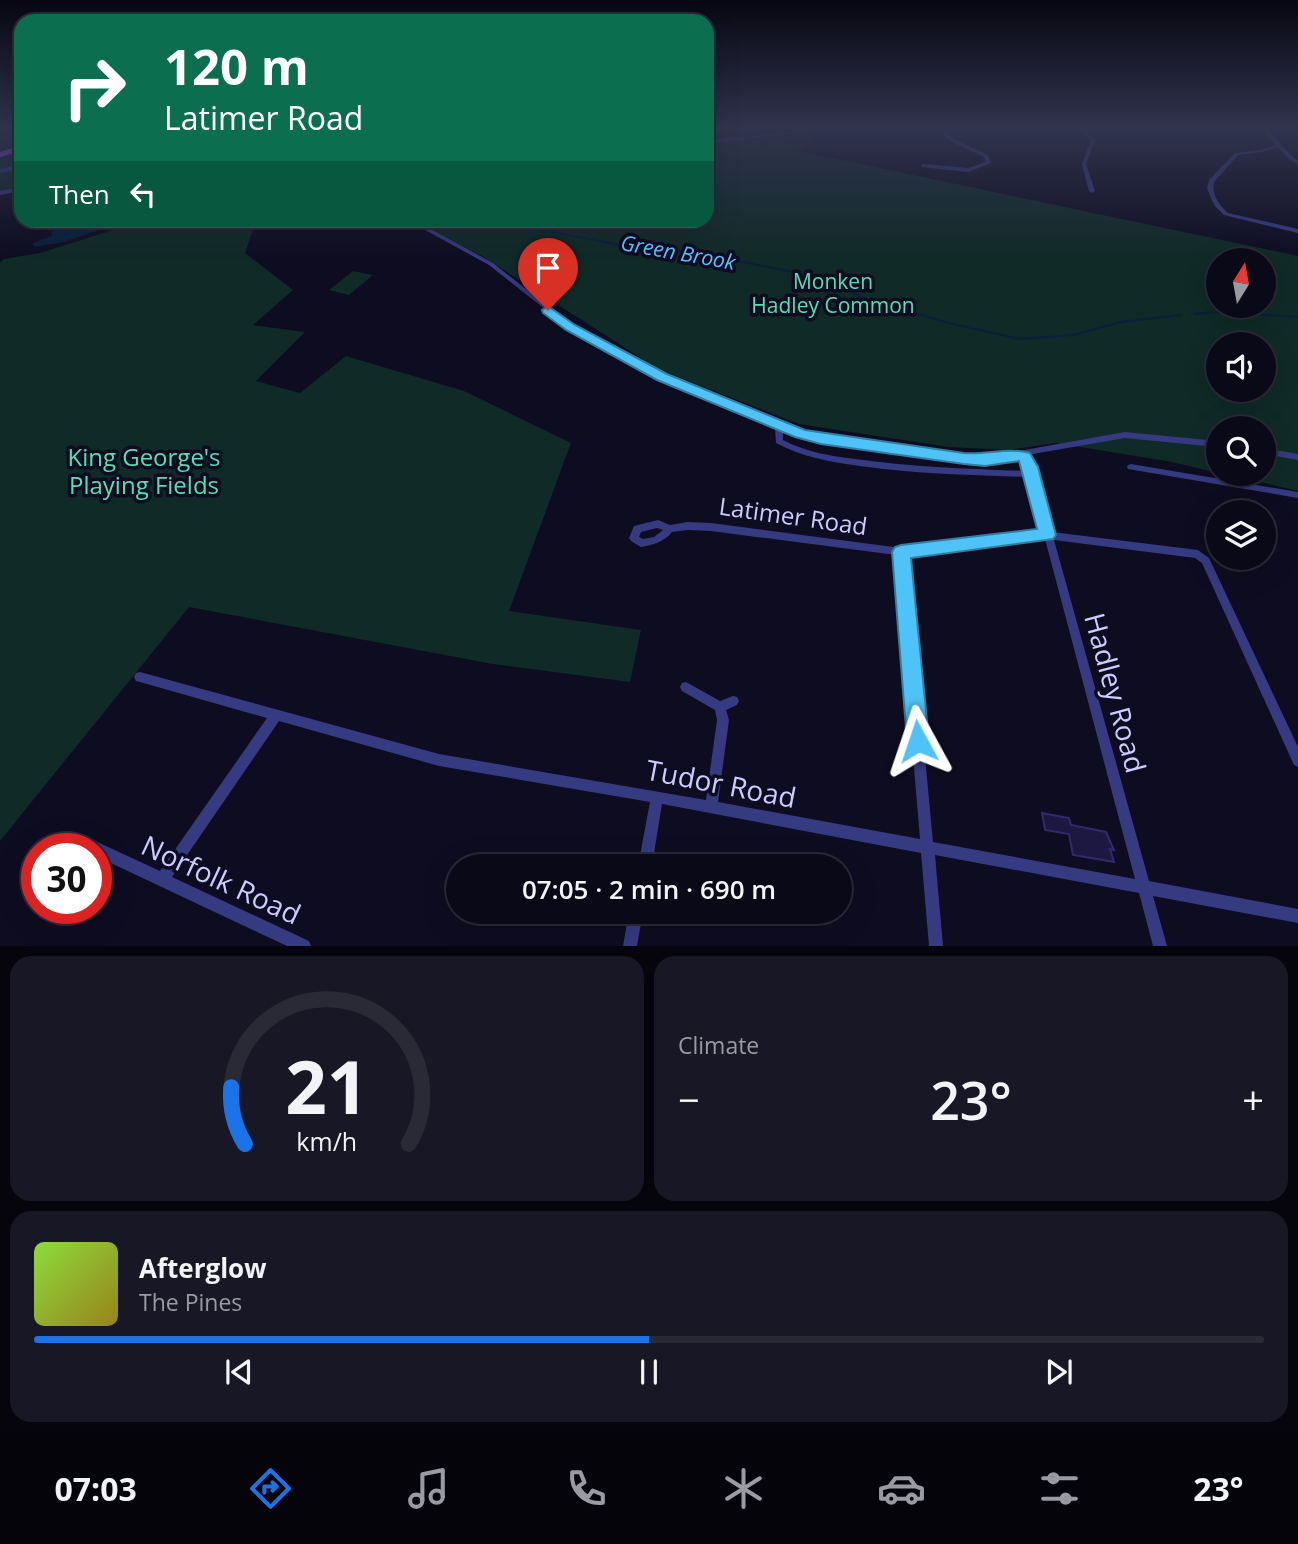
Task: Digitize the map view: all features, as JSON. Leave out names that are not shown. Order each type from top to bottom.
[{"type":"street","points":[[1087,173],[1092,191]]},
{"type":"street","points":[[1219,173],[1211,181],[1210,188],[1218,208],[1233,217],[1298,231]]},
{"type":"street","points":[[424,228],[491,264],[571,327],[679,385],[779,426],[821,439],[985,460],[1125,435],[1206,442]]},
{"type":"street","points":[[779,426],[779,441],[791,448],[831,458],[903,470],[1031,474]]},
{"type":"street","points":[[1276,453],[1298,457]]},
{"type":"street","name":"Hadley Road","points":[[1021,455],[1027,461],[1031,474],[1160,946]]},
{"type":"street","points":[[1131,467],[1206,479]]},
{"type":"street","points":[[1253,486],[1298,495]]},
{"type":"street","name":"Latimer Road","points":[[669,529],[711,527],[901,552],[1047,535],[1202,556],[1298,761]]},
{"type":"street","points":[[901,552],[936,946]]},
{"type":"street","name":"Tudor Road","points":[[140,677],[439,760],[657,797],[1298,916]]},
{"type":"street","points":[[686,687],[720,707],[723,720],[711,807]]},
{"type":"street","points":[[720,707],[733,701]]},
{"type":"street","points":[[163,878],[276,715]]},
{"type":"street","points":[[647,854],[657,797]]},
{"type":"street","name":"Norfolk Road","points":[[112,855],[304,946]]},
{"type":"street","points":[[630,946],[634,924]]},
{"type":"green space","points":[[0,173],[14,173],[14,189],[0,192]]},
{"type":"green space","name":"Monken Hadley Common","points":[[714,173],[904,173],[1260,248],[1206,248],[1206,318],[1276,318],[1276,251],[1298,256],[1298,491],[1276,486],[1276,416],[1206,416],[1206,470],[1056,443],[1008,450],[948,447],[799,424],[658,369],[482,256],[428,228],[714,228]]},
{"type":"green space","name":"King George's Playing Fields","points":[[120,228],[254,228],[245,253],[293,290],[253,325],[305,332],[256,381],[300,393],[346,356],[464,391],[571,443],[509,611],[641,630],[630,682],[493,664],[189,607],[0,841],[0,262],[40,253]]},
{"type":"green space","points":[[353,271],[373,275],[349,295],[329,290]]},
{"type":"water","points":[[60,228],[106,228],[63,242],[35,247],[33,243],[52,236],[51,232]]},
{"type":"building","points":[[1042,813],[1069,818],[1071,825],[1106,832],[1114,850],[1110,849],[1114,862],[1073,855],[1069,834],[1045,830]]},
{"type":"waterway","name":"Green Brook","points":[[542,230],[636,248],[693,252],[813,276],[867,299],[953,324],[1020,339],[1074,335],[1121,322],[1181,315]]},
{"type":"waterway","name":"Green Brook","points":[[1194,314],[1213,312],[1298,317]]},
{"type":"route","points":[[548,310],[571,327],[662,377],[800,434],[964,458],[985,460],[1017,455],[1025,457],[1047,535],[901,552],[918,741]]}]
